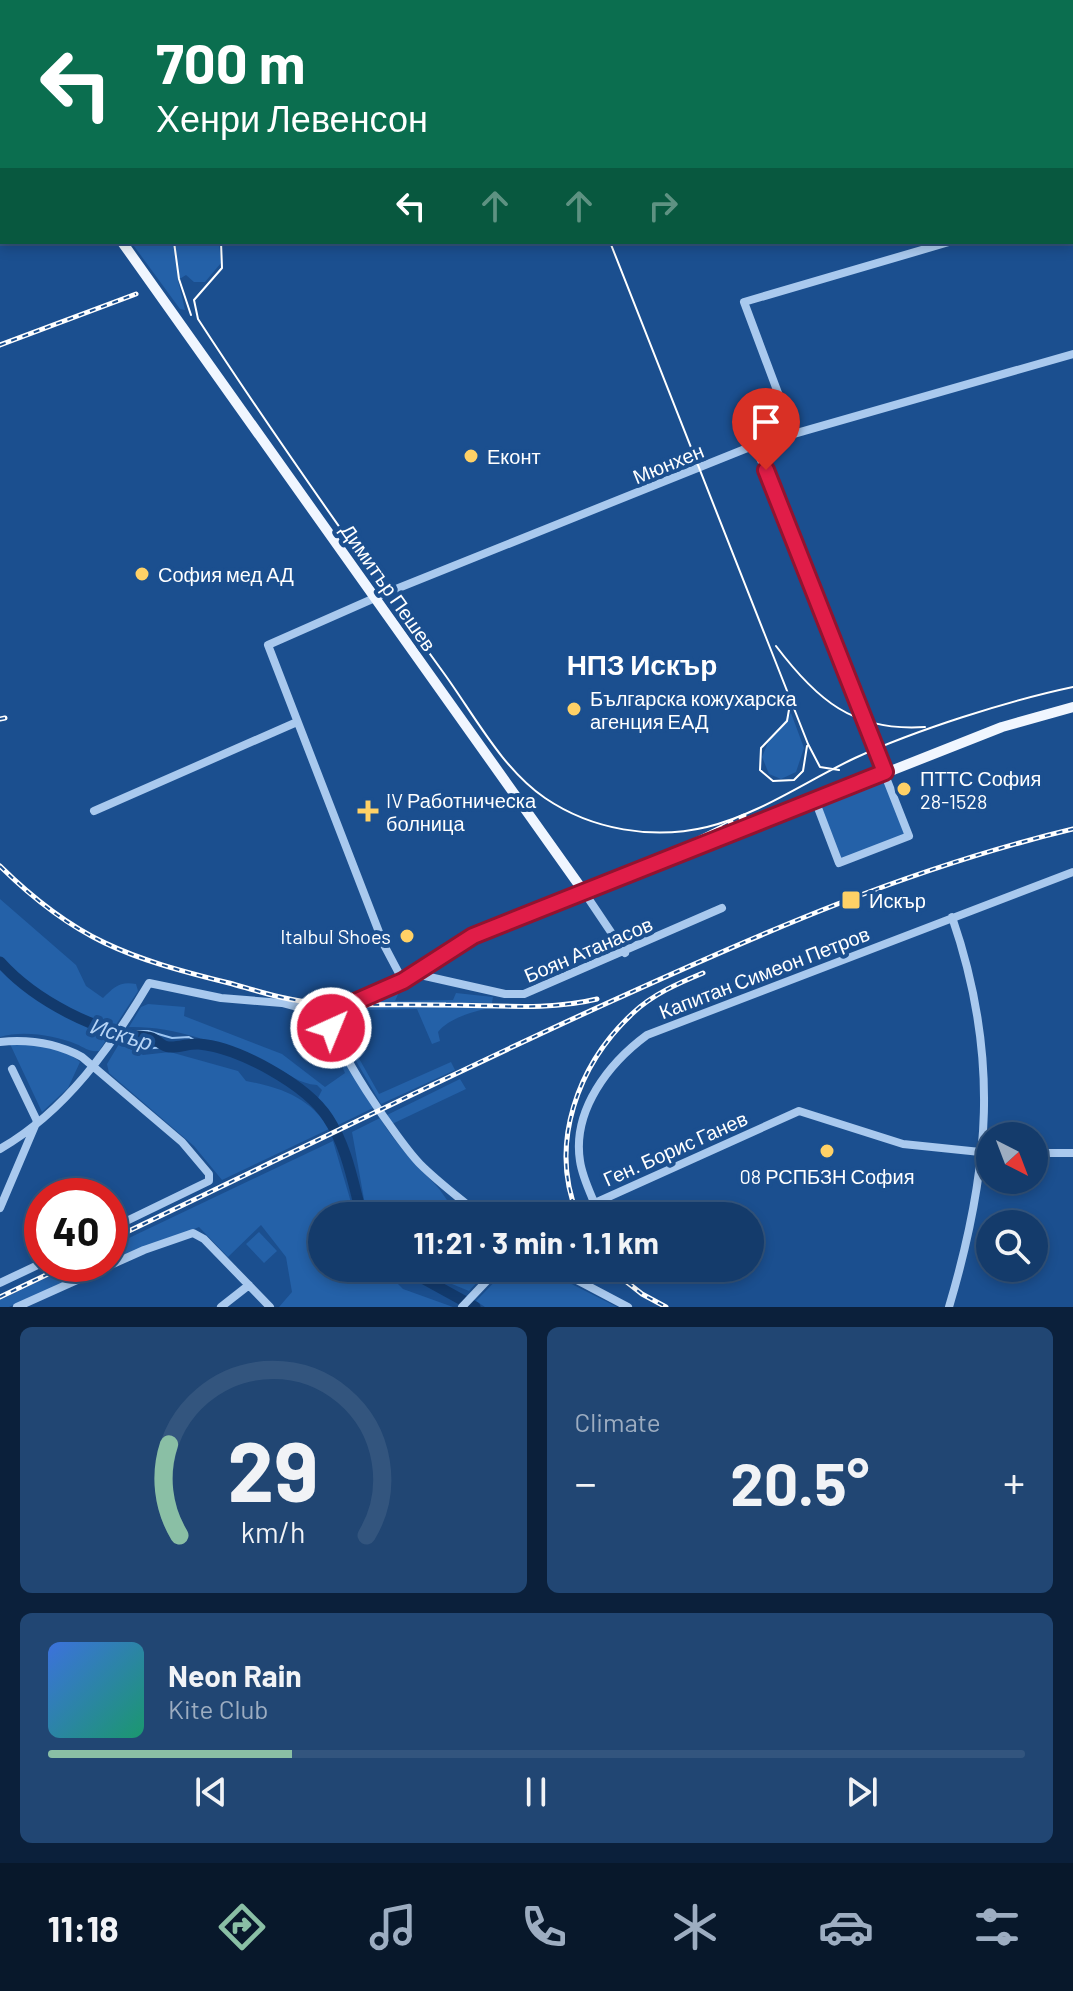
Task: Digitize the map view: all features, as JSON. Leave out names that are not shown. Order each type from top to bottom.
[{"type":"main road","name":"Димитър Пешев","points":[[123,244],[584,892]]},
{"type":"main road","points":[[584,892],[1002,727],[1073,707]]},
{"type":"street","points":[[793,433],[744,302],[942,244]]},
{"type":"street","name":"Мюнхен","points":[[297,722],[268,645],[375,597],[755,445],[1073,354]]},
{"type":"street","points":[[755,445],[909,836],[839,863],[815,800]]},
{"type":"street","points":[[94,811],[297,722],[384,945],[403,981]]},
{"type":"street","name":"Капитан Симеон Петров","points":[[594,1202],[582,1168],[579,1143],[593,1095],[623,1052],[647,1035],[1073,872]]},
{"type":"street","points":[[332,1016],[345,1006],[403,981],[473,936],[584,892]]},
{"type":"street","name":"Димитър Пешев","points":[[584,892],[625,953]]},
{"type":"street","name":"Боян Атанасов","points":[[415,974],[517,995],[548,986],[722,908]]},
{"type":"street","points":[[952,917],[973,986],[986,1122]]},
{"type":"street","points":[[0,1149],[37,1121],[94,1067],[109,1049],[149,983],[221,998],[282,1003],[332,1016]]},
{"type":"street","points":[[332,1016],[334,1034],[388,1125],[419,1163],[465,1202]]},
{"type":"street","points":[[0,1042],[17,1040],[69,1050],[94,1067],[182,1142],[211,1177],[209,1181],[128,1220]]},
{"type":"street","points":[[0,1208],[37,1121],[12,1069]]},
{"type":"street","name":"Ген. Борис Ганев","points":[[594,1202],[799,1111],[903,1144],[976,1152]]},
{"type":"street","points":[[1048,1153],[1073,1153]]},
{"type":"street","points":[[949,1307],[979,1194]]},
{"type":"street","points":[[18,1307],[144,1250],[193,1233],[204,1239],[270,1307]]},
{"type":"street","points":[[0,1283],[24,1272]]},
{"type":"street","points":[[462,1307],[486,1282]]},
{"type":"street","points":[[581,1282],[628,1307]]},
{"type":"street","points":[[221,1307],[249,1285]]},
{"type":"shaded area","points":[[132,244],[219,244],[221,263],[205,282],[194,282],[186,275],[178,280],[185,310],[180,309]]},
{"type":"shaded area","points":[[791,713],[804,748],[796,772],[781,779],[769,774],[762,757],[769,740]]},
{"type":"shaded area","points":[[887,778],[909,836],[839,863],[817,806]]},
{"type":"shaded area","points":[[0,899],[76,965],[86,986],[103,998],[118,986],[136,984],[138,991],[99,1051],[38,1034],[0,1037]]},
{"type":"shaded area","points":[[400,990],[395,1001],[453,1000],[456,993],[493,997],[491,1008],[455,1019],[438,1032],[440,1041],[432,1044],[417,1009],[366,1010],[347,1020],[340,1016]]},
{"type":"shaded area","points":[[148,1004],[185,1007],[184,1016],[282,1054],[325,1087],[345,1073],[337,1055],[343,1053],[375,1107],[336,1126],[318,1098],[322,1090],[317,1085],[202,1039],[167,1030],[129,1027],[141,1007]]},
{"type":"shaded area","points":[[337,1028],[343,1030],[379,1094],[451,1062],[455,1070],[381,1104]]},
{"type":"shaded area","points":[[10,1044],[56,1050],[80,1062],[68,1088],[42,1112]]},
{"type":"shaded area","points":[[119,1044],[143,1055],[170,1052],[238,1071],[246,1081],[271,1087],[304,1102],[329,1129],[222,1180],[194,1146],[109,1073],[107,1064]]},
{"type":"shaded area","points":[[460,1079],[466,1089],[392,1124],[387,1115]]},
{"type":"shaded area","points":[[380,1118],[448,1202],[364,1202],[352,1132]]},
{"type":"shaded area","points":[[333,1141],[351,1202],[308,1202],[308,1282],[396,1282],[403,1289],[453,1307],[279,1307],[292,1292],[286,1257],[261,1225],[228,1257],[199,1227],[128,1256],[128,1238]]},
{"type":"shaded area","points":[[259,1232],[277,1251],[264,1263],[246,1244]]},
{"type":"shaded area","points":[[38,1282],[67,1282],[9,1307],[0,1307],[0,1300]]},
{"type":"shaded area","points":[[447,1282],[477,1282],[469,1291]]},
{"type":"shaded area","points":[[494,1282],[568,1282],[617,1307],[485,1307],[476,1301]]},
{"type":"waterway","name":"Искър","points":[[0,962],[49,1002],[88,1022],[151,1037],[166,1047],[195,1044],[233,1052],[288,1081],[318,1105],[335,1129],[358,1202]]},
{"type":"waterway","name":"Искър","points":[[94,1025],[110,1034]]},
{"type":"waterway","points":[[123,1031],[148,1031],[172,1038],[189,1037],[203,1045]]},
{"type":"waterway","points":[[115,1038],[142,1049],[166,1047]]},
{"type":"waterway","name":"Искър","points":[[429,1282],[475,1307]]},
{"type":"tram line","points":[[174,244],[179,279],[191,315]]},
{"type":"tram line","points":[[221,244],[222,268],[194,300],[198,319],[489,740],[530,786],[563,809],[603,825],[644,832],[707,827],[746,814],[855,758],[906,737],[991,708],[1073,687]]},
{"type":"tram line","points":[[611,244],[808,744],[820,767],[839,770]]},
{"type":"tram line","points":[[776,646],[806,682],[838,708],[877,724],[925,727]]},
{"type":"tram line","points":[[790,704],[787,721],[761,748],[760,770],[773,781],[794,780],[803,771],[807,746]]},
{"type":"railway","points":[[0,345],[136,294]]},
{"type":"railway","points":[[0,719],[5,718]]},
{"type":"railway","points":[[354,999],[401,980],[479,932],[638,869],[744,816]]},
{"type":"railway","points":[[128,1231],[487,1059],[727,950],[896,882],[954,862],[1073,829]]},
{"type":"railway","points":[[0,866],[53,912],[105,943],[161,965],[284,998],[334,1004],[522,1006],[560,1005],[597,999]]},
{"type":"railway","points":[[573,1202],[566,1161],[568,1134],[574,1107],[597,1056],[614,1033],[641,1006],[703,973]]},
{"type":"railway","points":[[0,1297],[31,1282]]},
{"type":"railway","points":[[627,1282],[666,1307]]},
{"type":"place","name":"Еконт","points":[[471,456]]},
{"type":"place","name":"София мед АД","points":[[142,574]]},
{"type":"place","name":"Българска кожухарска агенция ЕАД","points":[[574,709]]},
{"type":"place","name":"ПТТС София 28-1528","points":[[904,789]]},
{"type":"place","name":"IV Работническа болница","points":[[368,811]]},
{"type":"place","name":"Искър","points":[[851,900]]},
{"type":"place","name":"Italbul Shoes","points":[[407,936]]},
{"type":"place","name":"08 РСПБЗН София","points":[[827,1151]]},
{"type":"district","name":"НПЗ Искър","points":[[642,664]]},
{"type":"route","points":[[331,1028],[332,1016],[339,1009],[403,981],[473,936],[885,772],[766,470]]}]
